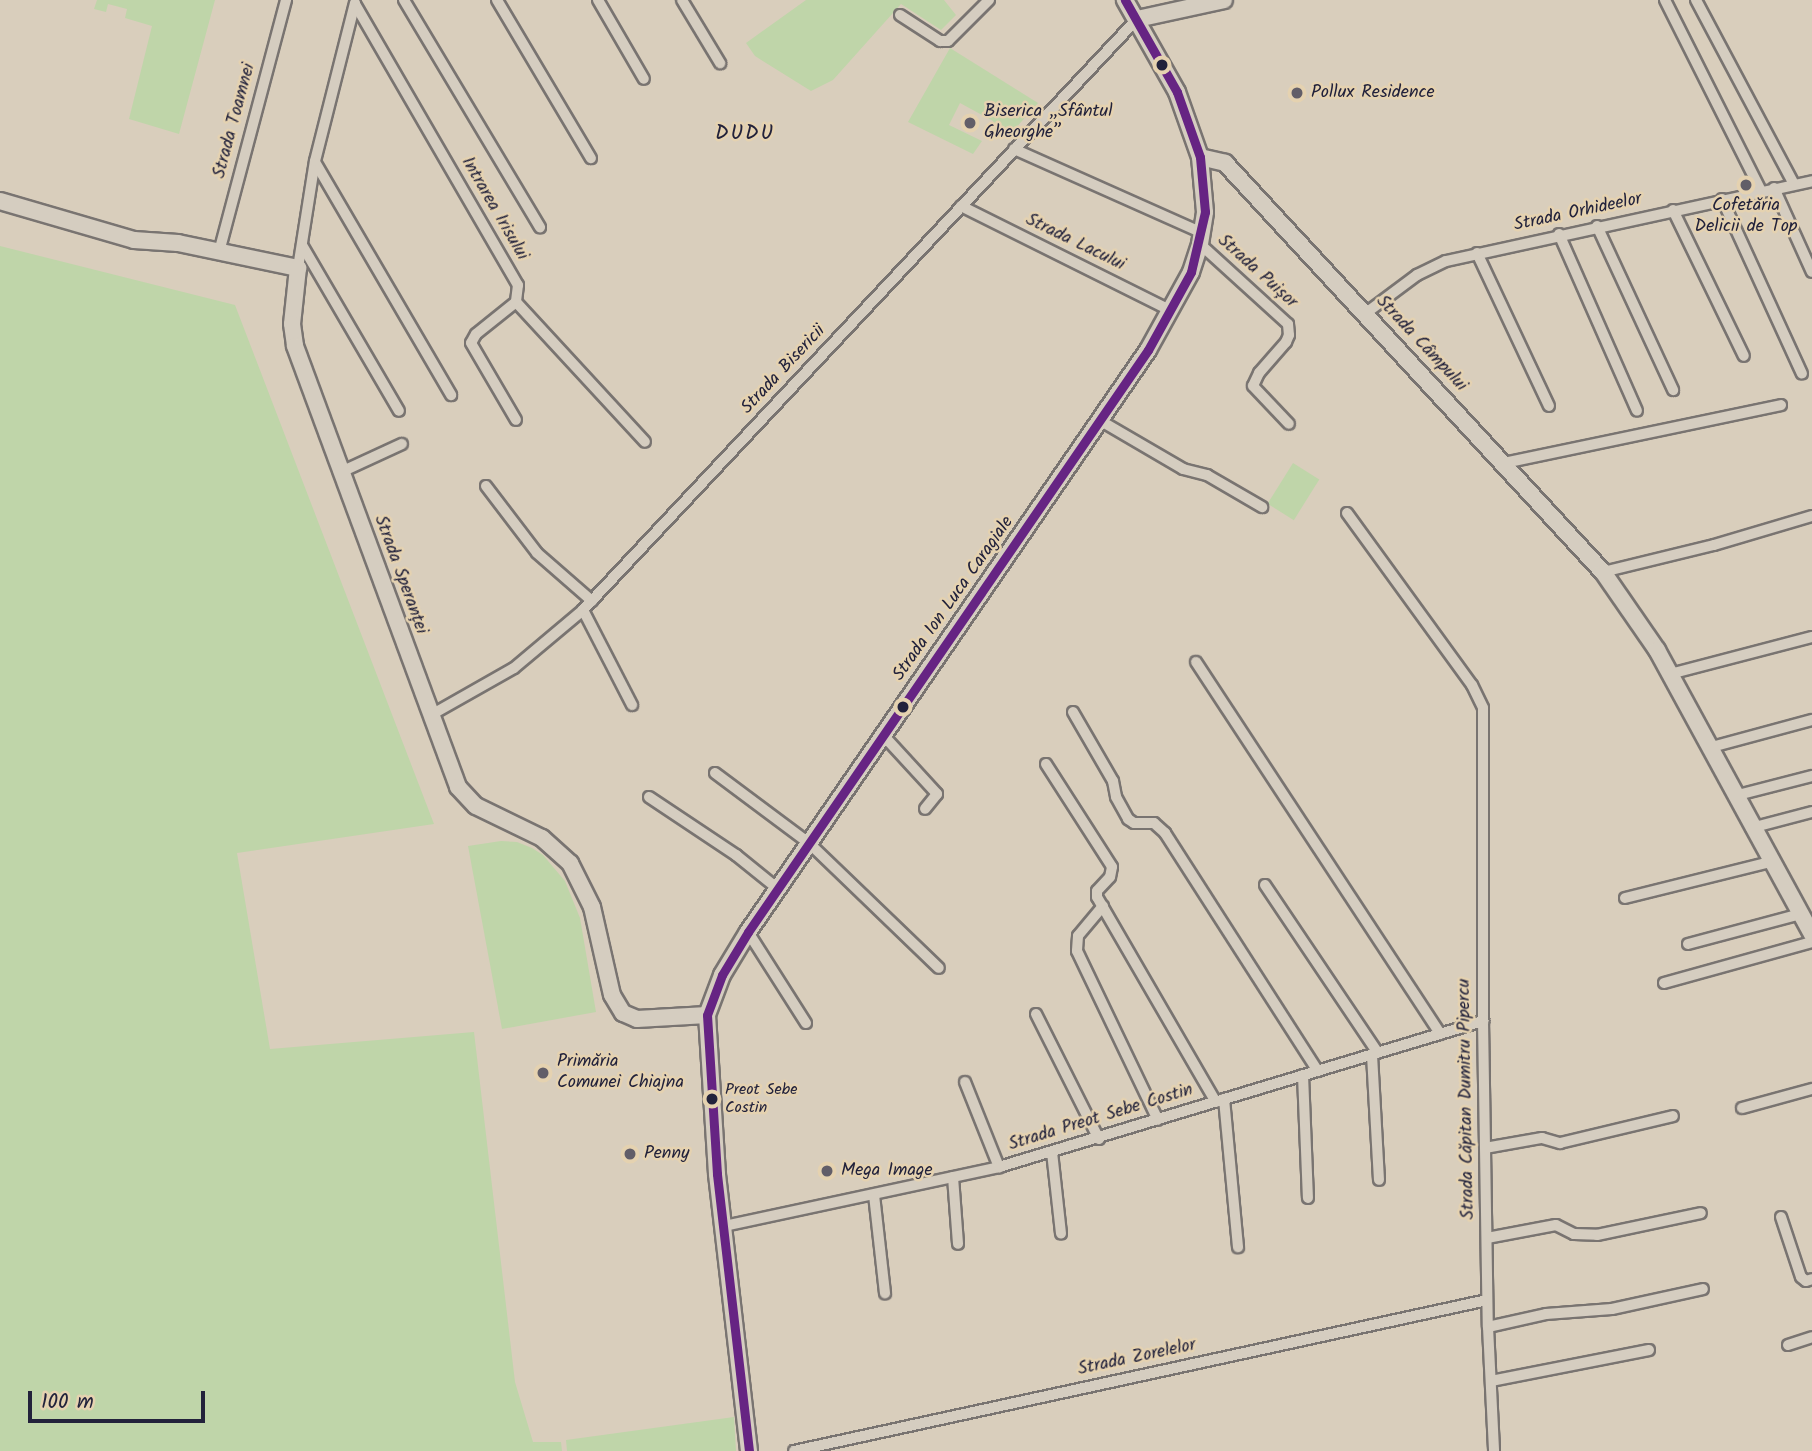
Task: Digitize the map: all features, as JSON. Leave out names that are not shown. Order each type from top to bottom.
[{"type":"street","name":"Strada Toamnei","points":[[219,252],[286,0]]},
{"type":"street","points":[[404,0],[540,227]]},
{"type":"street","points":[[497,0],[592,158]]},
{"type":"street","points":[[598,0],[644,79]]},
{"type":"street","points":[[682,0],[720,63]]},
{"type":"street","points":[[900,15],[940,41],[948,41],[989,0]]},
{"type":"street","name":"Strada Ion Luca Caragiale","points":[[748,1451],[723,1226],[708,1061],[707,1015],[722,975],[748,932],[1101,421],[1172,311],[1202,239],[1205,191],[1200,157],[1177,92],[1141,18],[1125,0]]},
{"type":"street","points":[[1141,18],[1224,0]]},
{"type":"street","points":[[1696,0],[1794,184]]},
{"type":"street","name":"Strada Speranței","points":[[355,2],[315,161],[292,315],[293,337],[462,794],[483,810],[542,838],[562,854],[578,876],[598,924],[612,995],[623,1013],[637,1019],[707,1015]]},
{"type":"street","name":"Intrarea Irisului","points":[[355,2],[518,285],[519,297],[516,302]]},
{"type":"street","points":[[1665,2],[1761,191]]},
{"type":"street","name":"Strada Bisericii","points":[[431,715],[514,668],[583,610],[1014,149],[1141,18]]},
{"type":"street","name":"Strada Puișor","points":[[1014,149],[1202,239],[1289,324],[1286,342],[1259,373],[1253,386],[1289,424]]},
{"type":"street","name":"Strada Câmpului","points":[[1200,157],[1224,163],[1366,313],[1603,572],[1642,625],[1751,828],[1812,934]]},
{"type":"street","points":[[315,161],[451,395]]},
{"type":"street","name":"Strada Orhideelor","points":[[1366,313],[1424,270],[1478,254],[1559,234],[1812,181]]},
{"type":"street","points":[[1774,188],[1812,272]]},
{"type":"street","points":[[1722,199],[1802,374]]},
{"type":"street","points":[[0,201],[134,240],[178,243],[298,268]]},
{"type":"street","name":"Strada Lacului","points":[[961,206],[1172,311]]},
{"type":"street","points":[[1673,210],[1744,356]]},
{"type":"street","points":[[1597,226],[1673,390]]},
{"type":"street","points":[[1559,234],[1637,411]]},
{"type":"street","points":[[302,245],[399,411]]},
{"type":"street","points":[[1478,254],[1549,406]]},
{"type":"street","points":[[516,420],[471,343],[481,329],[516,302],[645,442]]},
{"type":"street","points":[[1504,463],[1781,405]]},
{"type":"street","points":[[1101,421],[1183,469],[1207,475],[1262,508]]},
{"type":"street","points":[[341,471],[402,444]]},
{"type":"street","points":[[486,486],[537,553],[592,601]]},
{"type":"street","name":"Strada Căpitan Dumitru Pipercu","points":[[1347,513],[1480,697],[1483,746],[1487,1300],[1494,1451]]},
{"type":"street","points":[[1603,572],[1714,545],[1812,516]]},
{"type":"street","points":[[583,610],[632,705]]},
{"type":"street","points":[[1670,674],[1812,636]]},
{"type":"street","points":[[1196,662],[1440,1034]]},
{"type":"street","points":[[1073,712],[1112,781],[1116,797],[1128,819],[1134,823],[1154,822],[1165,833],[1318,1071]]},
{"type":"street","points":[[1708,748],[1812,720]]},
{"type":"street","points":[[883,735],[937,794],[925,809]]},
{"type":"street","points":[[1046,764],[1112,867],[1110,877],[1096,894],[1220,1101],[1238,1247]]},
{"type":"street","points":[[715,773],[809,843],[939,968]]},
{"type":"street","points":[[1734,796],[1812,776]]},
{"type":"street","points":[[649,797],[736,855],[778,888]]},
{"type":"street","points":[[1751,828],[1812,812]]},
{"type":"street","points":[[1625,898],[1770,862]]},
{"type":"street","points":[[1265,885],[1375,1054],[1379,1180]]},
{"type":"street","points":[[1103,906],[1078,936],[1077,951],[1158,1120]]},
{"type":"street","points":[[1688,944],[1801,914]]},
{"type":"street","points":[[748,932],[806,1023]]},
{"type":"street","points":[[1664,983],[1812,942]]},
{"type":"street","points":[[1036,1014],[1100,1139]]},
{"type":"street","name":"Strada Preot Sebe Costin","points":[[723,1226],[999,1167],[1100,1139],[1483,1021]]},
{"type":"street","points":[[1303,1075],[1308,1198]]},
{"type":"street","points":[[965,1082],[999,1167]]},
{"type":"street","points":[[1742,1108],[1812,1089]]},
{"type":"street","points":[[1485,1148],[1542,1138],[1560,1143],[1673,1116]]},
{"type":"street","points":[[1052,1152],[1061,1234]]},
{"type":"street","points":[[953,1177],[958,1244]]},
{"type":"street","points":[[874,1195],[885,1293]]},
{"type":"street","points":[[1487,1238],[1556,1225],[1574,1234],[1597,1236],[1701,1213]]},
{"type":"street","points":[[1781,1217],[1801,1277],[1812,1279]]},
{"type":"street","points":[[1488,1327],[1546,1314],[1612,1309],[1703,1289]]},
{"type":"street","name":"Strada Zorelelor","points":[[794,1451],[1487,1300]]},
{"type":"street","points":[[1788,1345],[1812,1337]]},
{"type":"street","points":[[1491,1381],[1648,1350]]},
{"type":"green space","points":[[97,0],[215,0],[179,134],[129,119],[152,26],[125,18],[127,9],[108,4],[106,12],[94,9]]},
{"type":"green space","points":[[806,0],[944,0],[956,15],[941,30],[901,4],[833,80],[811,91],[755,56],[746,43]]},
{"type":"green space","points":[[950,48],[1038,103],[1007,138],[994,126],[993,121],[960,103],[949,125],[982,141],[973,154],[908,122]]},
{"type":"green space","points":[[0,246],[235,305],[434,824],[237,853],[270,1049],[474,1032],[515,1382],[533,1442],[561,1442],[562,1451],[0,1451]]},
{"type":"green space","points":[[1293,463],[1319,479],[1294,520],[1268,504]]},
{"type":"green space","points":[[501,841],[517,842],[532,848],[543,855],[565,881],[580,918],[596,1012],[502,1029],[468,846]]},
{"type":"green space","points":[[734,1417],[736,1451],[567,1451],[566,1440]]},
{"type":"transit line","points":[[749,1451],[717,1174],[707,1015],[722,975],[748,932],[1148,350],[1191,272],[1205,212],[1200,157],[1177,92],[1125,0]]},
{"type":"place","name":"Pollux Residence","points":[[1297,93]]},
{"type":"place","name":"Biserica „Sfântul Gheorghe”","points":[[970,123]]},
{"type":"place","name":"Cofetăria Delicii de Top","points":[[1746,185]]},
{"type":"place","name":"Primăria Comunei Chiajna","points":[[543,1073]]},
{"type":"place","name":"Preot Sebe Costin","points":[[712,1099]]},
{"type":"place","name":"Penny","points":[[630,1154]]},
{"type":"place","name":"Mega Image","points":[[827,1171]]},
{"type":"district","name":"DUDU","points":[[745,134]]}]
